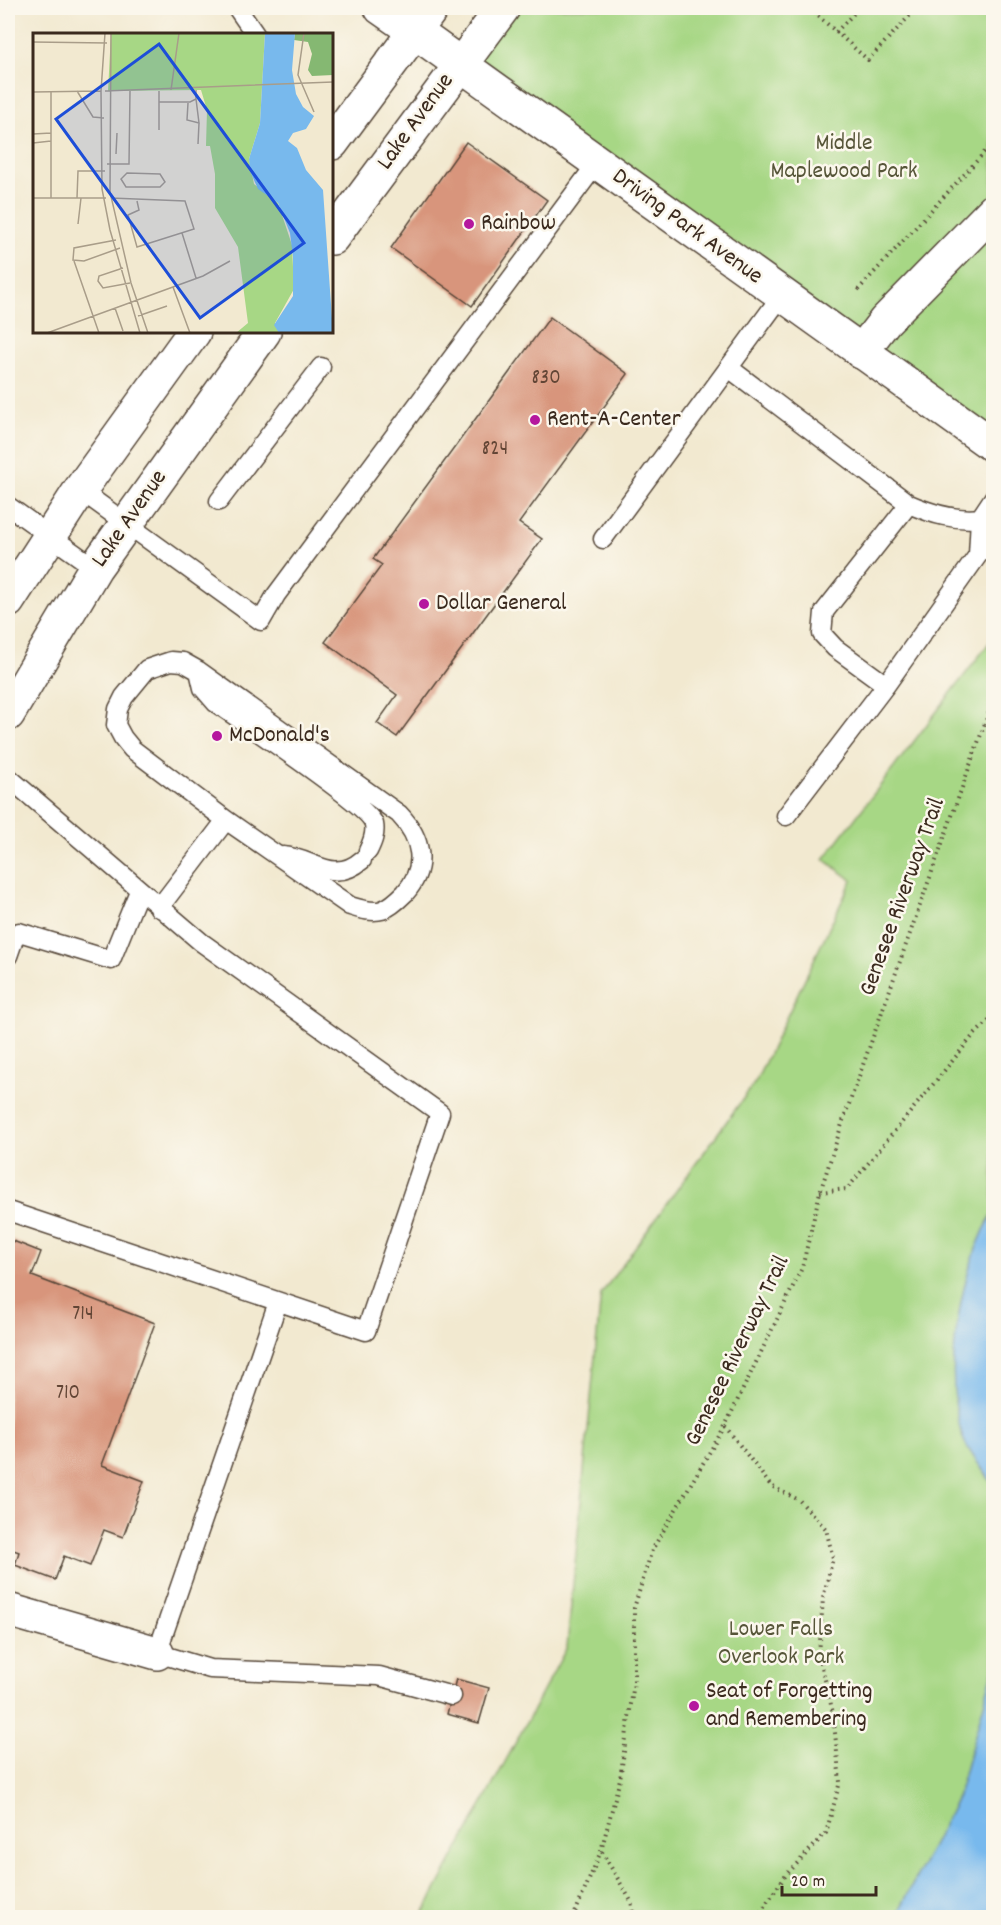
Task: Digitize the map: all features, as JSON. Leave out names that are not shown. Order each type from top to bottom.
[{"type":"main road","name":"Driving Park Avenue","points":[[381,8],[423,19],[459,63],[993,446]]},
{"type":"main road","name":"Lake Avenue","points":[[333,235],[459,63],[503,8]]},
{"type":"main road","points":[[333,142],[423,19]]},
{"type":"main road","points":[[861,352],[885,321],[993,210]]},
{"type":"main road","points":[[8,601],[49,534],[193,333]]},
{"type":"main road","name":"Lake Avenue","points":[[8,714],[95,568],[263,333]]},
{"type":"main road","points":[[8,1610],[157,1653]]},
{"type":"lane","points":[[237,8],[254,33]]},
{"type":"lane","points":[[80,490],[261,621],[276,595],[597,163]]},
{"type":"lane","points":[[603,539],[782,296]]},
{"type":"lane","points":[[219,501],[321,367]]},
{"type":"lane","points":[[729,368],[909,504],[938,515],[980,518]]},
{"type":"lane","points":[[786,816],[886,685],[978,555],[980,518],[993,497]]},
{"type":"lane","points":[[886,685],[835,648],[822,634],[824,612],[909,504]]},
{"type":"lane","points":[[8,506],[95,568]]},
{"type":"lane","points":[[171,661],[183,662],[199,671],[399,814],[418,840],[421,856],[418,873],[398,900],[382,910],[366,910],[350,906],[226,820],[132,749],[117,725],[118,709],[124,697],[147,669],[171,661]]},
{"type":"lane","points":[[199,671],[203,688],[216,703],[342,793],[374,823],[374,837],[365,855],[351,869],[337,871],[316,866],[295,857],[275,855]]},
{"type":"lane","points":[[8,777],[159,908],[268,992],[440,1113],[366,1331],[8,1211]]},
{"type":"lane","points":[[159,908],[226,820]]},
{"type":"lane","points":[[8,956],[15,936],[19,932],[111,960],[139,891]]},
{"type":"lane","points":[[278,1302],[157,1653],[210,1669],[379,1676],[452,1696]]},
{"type":"path","points":[[809,8],[868,60],[917,8]]},
{"type":"path","points":[[836,32],[859,8]]},
{"type":"path","points":[[858,290],[993,142]]},
{"type":"path","name":"Genesee Riverway Trail","points":[[573,1917],[601,1851],[620,1779],[628,1738],[634,1683],[634,1608],[652,1550],[725,1426],[802,1268],[820,1192],[843,1121],[993,698]]},
{"type":"path","points":[[820,1192],[847,1188],[972,1037],[993,1016]]},
{"type":"path","points":[[725,1426],[771,1486],[799,1500],[826,1528],[833,1558],[823,1598],[819,1655],[833,1713],[840,1782],[826,1833],[786,1875],[756,1917]]},
{"type":"path","points":[[601,1851],[631,1901],[634,1917]]},
{"type":"green space","name":"Middle Maplewood Park","points":[[503,8],[993,8],[993,444],[459,63]]},
{"type":"green space","name":"Lower Falls Overlook Park","points":[[993,638],[993,1213],[987,1223],[962,1436],[993,1485],[994,1671],[958,1796],[896,1917],[421,1918],[567,1647],[601,1294],[756,1081],[852,880],[824,859]]},
{"type":"water","points":[[993,1213],[993,1485],[962,1435],[956,1409],[954,1352],[963,1291],[981,1236]]},
{"type":"water","points":[[993,1671],[993,1917],[896,1917],[958,1796]]},
{"type":"building","name":"Rainbow","points":[[466,142],[547,200],[472,306],[391,248]]},
{"type":"building","points":[[550,317],[628,374],[519,523],[542,539],[397,737],[377,723],[397,695],[325,642],[382,565],[373,559]]},
{"type":"building","points":[[8,1239],[41,1252],[32,1276],[155,1323],[102,1465],[144,1481],[123,1537],[104,1530],[90,1566],[64,1556],[55,1580],[15,1565],[19,1552],[8,1548]]},
{"type":"building","points":[[456,1679],[489,1688],[479,1723],[447,1714]]},
{"type":"place","name":"Rainbow","points":[[469,224]]},
{"type":"place","name":"Rent-A-Center","points":[[535,420]]},
{"type":"place","name":"Dollar General","points":[[424,604]]},
{"type":"place","name":"McDonald's","points":[[217,736]]},
{"type":"place","name":"Seat of Forgetting and Remembering","points":[[694,1706]]}]
